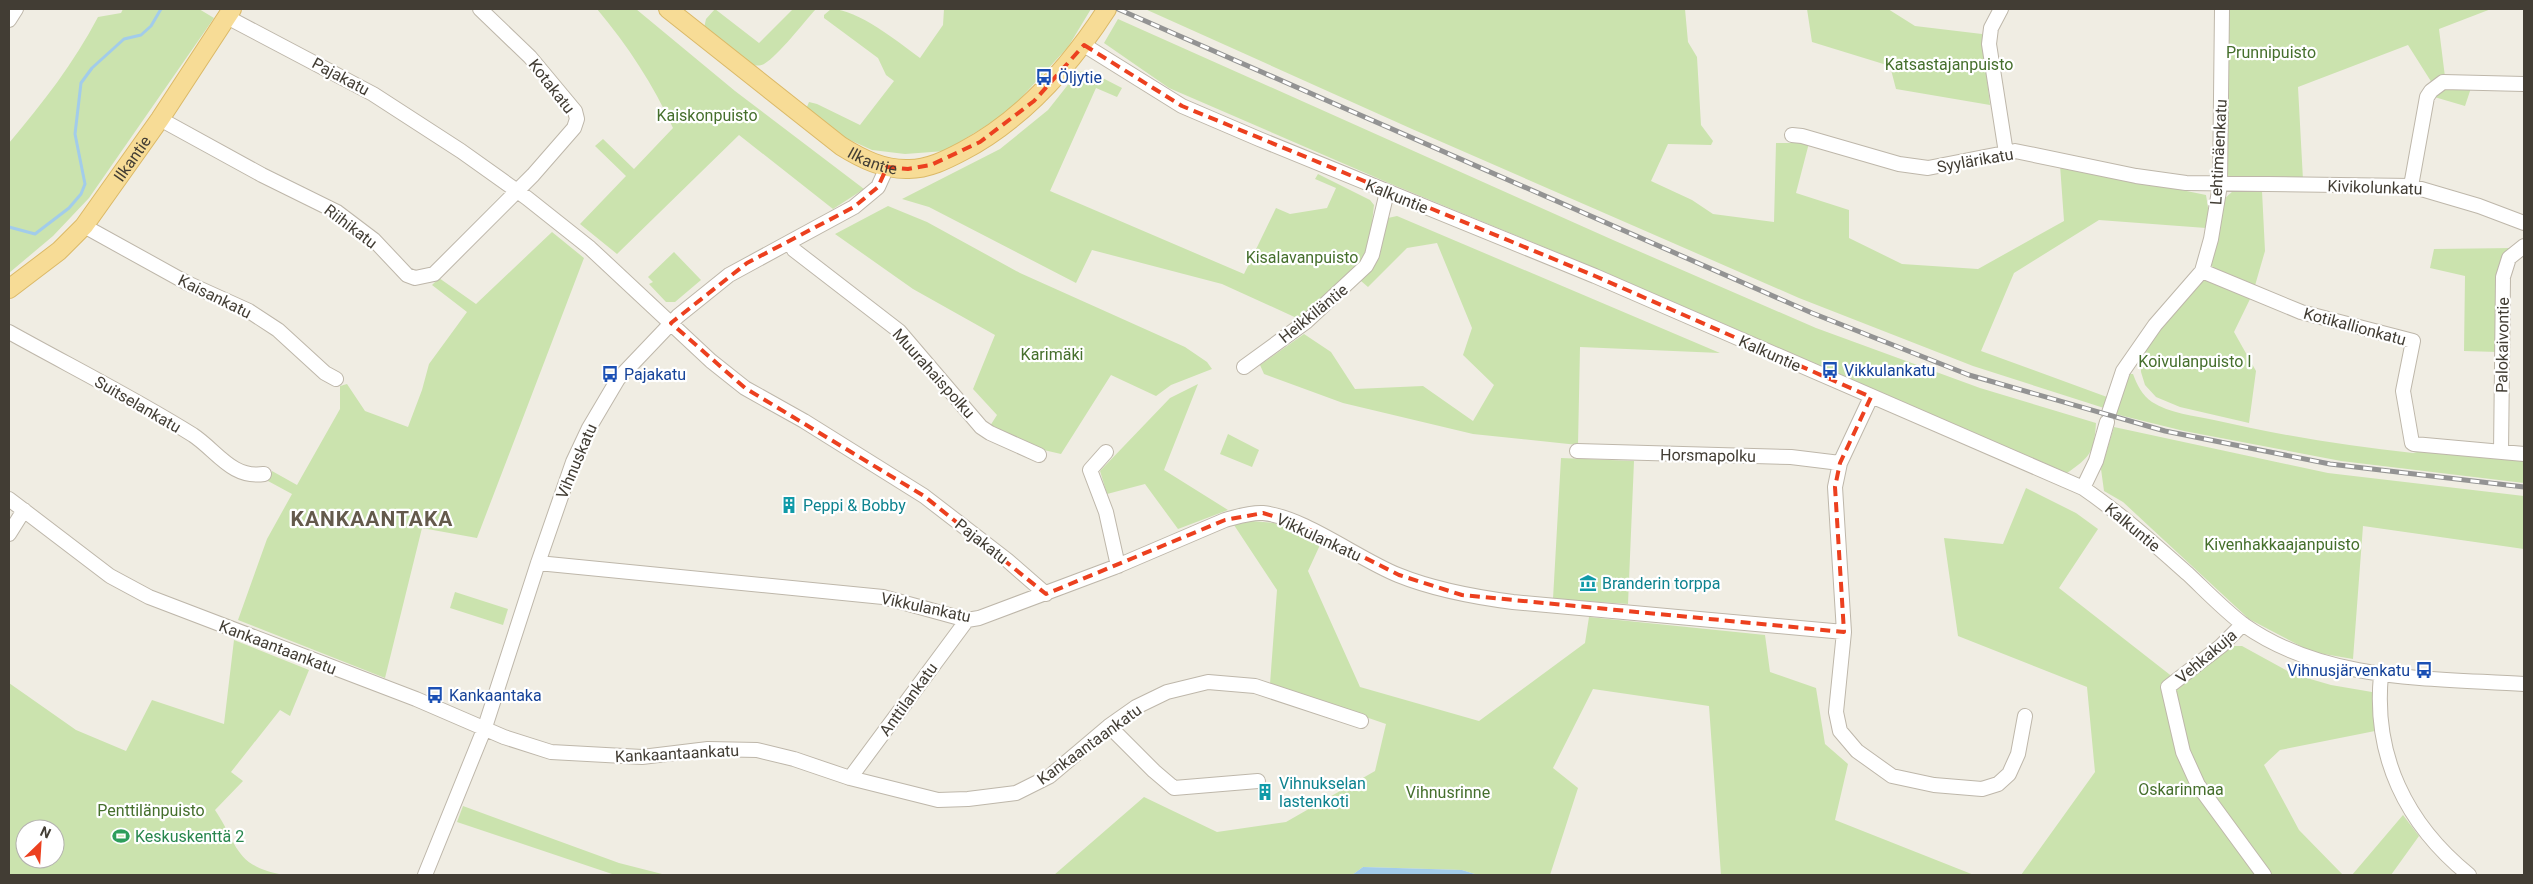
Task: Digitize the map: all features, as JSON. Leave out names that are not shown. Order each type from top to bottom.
[{"type":"main road","name":"Ilkantie","points":[[668,9],[841,146],[867,160],[888,167],[908,169],[932,165],[980,142],[1034,101],[1084,44]]},
{"type":"main road","points":[[1084,44],[1107,9]]},
{"type":"main road","name":"Ilkantie","points":[[9,289],[59,251],[84,226],[160,119],[230,13]]},
{"type":"street","points":[[9,20],[16,9]]},
{"type":"street","name":"Kotakatu","points":[[480,9],[530,57],[575,111],[577,119],[574,128],[534,175],[516,191]]},
{"type":"street","points":[[2001,9],[1991,28],[1989,44],[2006,152]]},
{"type":"street","name":"Lehtimäenkatu","points":[[2083,488],[2096,461],[2122,371],[2155,325],[2202,271],[2212,239],[2220,185],[2222,9]]},
{"type":"street","name":"Pajakatu","points":[[230,13],[413,118],[516,191],[590,248],[711,361],[745,388],[804,421],[924,496],[1007,560],[1046,594]]},
{"type":"street","name":"Kalkuntie","points":[[1084,44],[1182,106],[1595,276],[2083,488],[2132,525],[2242,624],[2279,646],[2304,657],[2381,674],[2524,684]]},
{"type":"street","points":[[2411,186],[2427,98],[2436,86],[2451,82],[2524,84]]},
{"type":"street","name":"Riihikatu","points":[[160,119],[262,176],[337,212],[374,240],[407,275],[415,278],[434,274],[516,191]]},
{"type":"street","name":"Syylärikatu","points":[[1792,135],[1802,136],[1899,164],[1921,167],[1941,167],[2015,151],[2136,176],[2220,185]]},
{"type":"street","name":"Vihnuskatu","points":[[425,875],[485,727],[573,462],[588,428],[618,379],[671,323],[728,275],[866,198],[878,186],[888,167]]},
{"type":"street","name":"Kivikolunkatu","points":[[2220,185],[2411,186],[2479,206],[2524,224]]},
{"type":"street","name":"Heikkiläntie","points":[[1244,367],[1307,321],[1366,266],[1372,255],[1387,192]]},
{"type":"street","name":"Kaisankatu","points":[[84,226],[187,283],[249,311],[278,330],[325,373],[336,379]]},
{"type":"street","name":"Muurahaispolku","points":[[790,242],[794,250],[899,331],[982,427],[990,433],[1039,455]]},
{"type":"street","name":"Palokaivontie","points":[[2501,452],[2503,277],[2509,258],[2524,246]]},
{"type":"street","name":"Kotikallionkatu","points":[[2202,271],[2301,312],[2410,338],[2414,346],[2403,391],[2412,443],[2501,452]]},
{"type":"street","name":"Suitselankatu","points":[[9,332],[194,436],[235,470],[244,474],[264,474]]},
{"type":"street","points":[[1871,397],[1840,463],[1835,486],[1844,632],[1836,712],[1840,731],[1857,751],[1892,776],[1934,785],[1982,789],[1998,784],[2009,774],[2018,754],[2025,716]]},
{"type":"street","name":"Horsmapolku","points":[[1577,451],[1791,457],[1840,463]]},
{"type":"street","points":[[1106,452],[1090,470],[1106,512],[1118,566]]},
{"type":"street","points":[[2501,452],[2524,454]]},
{"type":"street","name":"Kankaantaankatu","points":[[9,499],[127,587],[485,727],[504,737],[551,752],[642,757],[708,749],[757,750],[794,759],[850,778],[938,800],[968,799],[1016,794],[1050,776],[1109,726],[1136,707],[1167,692],[1208,682],[1255,686],[1361,721]]},
{"type":"street","points":[[9,534],[24,510]]},
{"type":"street","name":"Vikkulankatu","points":[[538,563],[883,597],[967,620],[979,618],[1046,594],[1118,566],[1225,520],[1263,513],[1298,524],[1399,575],[1462,595],[1577,608],[1844,632]]},
{"type":"street","name":"Anttilankatu","points":[[850,778],[967,620]]},
{"type":"street","name":"Vehkakuja","points":[[2242,624],[2221,646],[2168,687],[2183,752],[2198,785],[2264,875]]},
{"type":"street","points":[[2381,674],[2380,714],[2394,778],[2418,823],[2437,848],[2469,875]]},
{"type":"street","points":[[1109,726],[1154,771],[1174,788],[1258,781]]},
{"type":"highlighted area","points":[[1084,45],[1182,106],[1595,276],[1871,397],[1840,463],[1835,487],[1844,632],[1462,595],[1399,575],[1298,524],[1263,513],[1225,520],[1046,594],[924,496],[745,388],[671,323],[747,263],[854,207],[878,187],[887,167],[908,169],[931,165],[980,142],[1034,101]]},
{"type":"green space","points":[[123,9],[199,9],[214,18],[89,198],[53,236],[9,273],[9,143],[57,83],[79,51],[98,17],[121,13]]},
{"type":"green space","name":"Kaiskonpuisto","points":[[597,9],[636,9],[735,91],[864,189],[833,209],[739,135],[617,254],[580,224],[626,176],[595,146],[603,139],[634,169],[673,128],[639,66]]},
{"type":"green space","points":[[715,9],[759,43],[793,9],[816,9],[777,54],[764,64],[758,66],[748,64],[704,28],[706,19]]},
{"type":"green space","points":[[831,9],[842,10],[865,20],[920,58],[943,25],[944,9],[1091,9],[1068,47],[1007,113],[945,151],[905,154],[872,150],[841,136],[806,109],[809,102],[817,104],[860,125],[894,81],[886,75],[878,58],[824,18],[824,15]]},
{"type":"green space","points":[[1145,9],[1685,9],[1688,42],[1697,57],[1701,125],[1713,141],[1711,145],[1668,144],[1651,181],[1692,200],[1713,214],[1774,222],[1776,143],[1809,143],[1796,193],[1849,210],[1849,238],[1902,264],[1978,269],[2064,221],[2060,165],[2206,195],[2209,214],[2206,228],[2099,220],[2014,273],[1981,351],[2107,397],[2104,408],[1973,366],[1799,298],[1412,129]]},
{"type":"green space","name":"Katsastajanpuisto","points":[[1807,9],[1888,9],[1915,26],[1982,34],[1990,105],[1896,89],[1890,66],[1812,42]]},
{"type":"green space","name":"Prunnipuisto","points":[[2227,9],[2491,9],[2439,29],[2445,77],[2432,83],[2408,45],[2298,87],[2303,180],[2230,179],[2226,175]]},
{"type":"green space","points":[[1118,19],[1613,240],[1816,328],[1980,388],[2096,423],[2092,448],[2081,463],[2067,473],[1595,268],[1384,181],[1169,88],[1104,43]]},
{"type":"green space","name":"Kisalavanpuisto","points":[[1089,71],[1122,88],[1117,97],[1096,88],[1050,191],[1244,274],[1276,208],[1290,214],[1327,208],[1336,188],[1315,179],[1318,174],[1370,200],[1374,205],[1369,251],[1356,270],[1301,320],[1222,284],[1092,250],[1076,283],[929,207],[902,199],[1000,149],[1048,110],[1078,72]]},
{"type":"green space","points":[[2472,85],[2465,106],[2431,96],[2439,87]]},
{"type":"green space","points":[[2233,191],[2262,191],[2265,251],[2254,289],[2214,272],[2210,260],[2223,200]]},
{"type":"green space","name":"Karimäki","points":[[888,206],[927,222],[1020,273],[1185,347],[1207,362],[1212,369],[1171,385],[1156,396],[1111,375],[1061,454],[1035,448],[990,426],[997,415],[973,389],[995,335],[913,289],[835,234]]},
{"type":"green space","points":[[1397,216],[1720,353],[1580,347],[1578,445],[1473,434],[1343,403],[1264,374],[1260,365],[1304,334],[1331,352],[1355,389],[1423,386],[1473,421],[1494,385],[1463,355],[1472,328],[1437,243],[1407,248],[1368,287],[1361,281],[1380,254],[1388,218]]},
{"type":"green space","points":[[552,232],[584,258],[477,538],[422,528],[385,678],[238,620],[267,539],[292,494],[268,481],[272,471],[297,485],[340,409],[340,386],[347,384],[365,411],[408,427],[422,390],[429,364],[467,312],[432,285],[439,278],[476,304]]},
{"type":"green space","points":[[2514,248],[2498,352],[2464,351],[2465,276],[2430,268],[2434,249]]},
{"type":"green space","points":[[674,252],[701,280],[675,302],[666,302],[649,284],[653,282],[648,277]]},
{"type":"green space","name":"Koivulanpuisto I","points":[[2204,279],[2251,297],[2234,332],[2256,371],[2249,423],[2180,407],[2156,397],[2145,385],[2141,372],[2140,355]]},
{"type":"green space","points":[[2130,374],[2133,374],[2140,389],[2152,402],[2166,409],[2191,415],[2288,435],[2388,450],[2413,453],[2429,449],[2524,457],[2524,483],[2341,461],[2184,431],[2115,414],[2123,386]]},
{"type":"green space","points":[[1198,384],[1164,470],[1228,510],[1178,529],[1145,484],[1107,494],[1100,471],[1170,398]]},
{"type":"green space","name":"Kivenhakkaajanpuisto","points":[[2114,427],[2328,473],[2524,496],[2524,549],[2363,526],[2353,659],[2312,652],[2249,619],[2123,502],[2104,491],[2101,469]]},
{"type":"green space","points":[[1228,434],[1259,450],[1252,467],[1220,454]]},
{"type":"green space","points":[[1561,458],[1634,461],[1628,604],[1553,599]]},
{"type":"green space","name":"Oskarinmaa","points":[[2026,488],[2076,513],[2098,529],[2059,588],[2183,685],[2232,646],[2242,646],[2293,674],[2331,685],[2372,692],[2375,731],[2280,750],[2264,765],[2299,830],[2343,875],[2021,875],[2095,772],[2087,687],[1958,636],[1944,538],[2003,544]]},
{"type":"green space","name":"Vihnusrinne","points":[[1252,521],[1274,523],[1320,545],[1308,571],[1360,687],[1479,721],[1585,643],[1589,617],[1765,635],[1770,672],[1816,688],[1825,744],[1848,764],[1835,820],[1974,875],[1721,875],[1709,706],[1593,689],[1553,768],[1578,788],[1550,875],[1478,875],[1462,870],[1363,867],[1352,875],[1054,875],[1144,797],[1217,832],[1286,822],[1375,771],[1386,724],[1270,684],[1277,590],[1234,525]]},
{"type":"green space","points":[[455,592],[508,609],[503,625],[450,608]]},
{"type":"green space","name":"Penttilänpuisto","points":[[234,640],[309,670],[290,716],[280,710],[231,772],[243,781],[215,810],[234,844],[247,860],[255,866],[284,875],[9,875],[9,683],[76,730],[126,751],[152,700],[224,724]]},
{"type":"green space","points":[[463,806],[619,863],[666,875],[615,875],[457,822]]},
{"type":"green space","points":[[2403,815],[2419,836],[2391,875],[2352,875]]},
{"type":"water","points":[[1363,867],[1462,870],[1478,875],[1352,875]]},
{"type":"waterway","points":[[9,227],[35,234],[69,208],[81,194],[85,184],[75,134],[81,83],[92,68],[124,39],[141,35],[151,26],[161,9]]},
{"type":"railway","points":[[1118,9],[1812,313],[1969,375],[2165,431],[2330,464],[2524,487]]},
{"type":"place","name":"Öljytie","points":[[1044,77]]},
{"type":"place","name":"Vikkulankatu","points":[[1830,370]]},
{"type":"place","name":"Pajakatu","points":[[610,374]]},
{"type":"place","name":"Peppi & Bobby","points":[[789,505]]},
{"type":"place","name":"Branderin torppa","points":[[1588,583]]},
{"type":"place","name":"Vihnusjärvenkatu","points":[[2424,670]]},
{"type":"place","name":"Kankaantaka","points":[[435,695]]},
{"type":"place","name":"Vihnukselan lastenkoti","points":[[1265,792]]},
{"type":"place","name":"Keskuskenttä 2","points":[[121,836]]},
{"type":"district","name":"KANKAANTAKA","points":[[372,519]]}]
